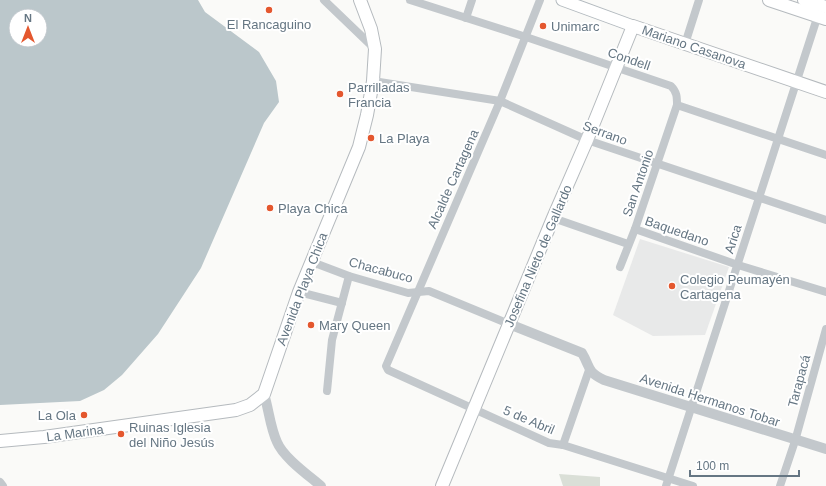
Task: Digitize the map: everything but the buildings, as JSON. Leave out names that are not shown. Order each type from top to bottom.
[{"type":"main road","name":"Avenida Playa Chica","points":[[264,394],[299,292],[359,147],[367,115],[373,81],[375,49],[371,29],[360,0]]},
{"type":"main road","name":"Mariano Casanova","points":[[562,0],[582,3],[632,26],[826,92]]},
{"type":"main road","points":[[769,0],[823,10]]},
{"type":"main road","points":[[804,0],[823,10]]},
{"type":"main road","name":"Josefina Nieto de Gallardo","points":[[442,486],[553,218],[587,140],[632,26]]},
{"type":"main road","name":"La Marina","points":[[0,441],[44,437],[236,410],[250,405],[264,394]]},
{"type":"street","points":[[324,0],[375,49]]},
{"type":"street","name":"Condell","points":[[412,0],[671,86],[676,92],[677,105]]},
{"type":"street","points":[[466,18],[472,0]]},
{"type":"street","name":"Alcalde Cartagena","points":[[386,366],[500,101],[540,0]]},
{"type":"street","points":[[685,44],[699,0]]},
{"type":"street","name":"Arica","points":[[668,482],[797,82],[823,10]]},
{"type":"street","name":"Serrano","points":[[373,81],[500,101],[587,140],[826,220]]},
{"type":"street","points":[[677,105],[826,155]]},
{"type":"street","name":"San Antonio","points":[[620,267],[677,105]]},
{"type":"street","points":[[553,218],[628,244]]},
{"type":"street","name":"Baquedano","points":[[634,229],[738,265],[826,292]]},
{"type":"street","name":"Chacabuco","points":[[312,262],[349,276],[408,294],[425,290],[429,291],[582,353],[588,364],[589,370]]},
{"type":"street","points":[[327,391],[332,340],[349,276]]},
{"type":"street","points":[[299,292],[342,303]]},
{"type":"street","name":"Tarapacá","points":[[780,486],[795,441],[826,329]]},
{"type":"street","name":"5 de Abril","points":[[386,366],[388,370],[549,443],[563,445],[668,482],[693,486]]},
{"type":"street","points":[[563,445],[589,370]]},
{"type":"street","name":"Avenida Hermanos Tobar","points":[[589,370],[595,376],[604,380],[826,450]]},
{"type":"street","points":[[264,394],[272,430],[282,452],[321,486]]},
{"type":"street","points":[[0,482],[3,486]]},
{"type":"shaded area","points":[[0,0],[198,0],[205,12],[259,52],[276,81],[279,102],[264,123],[201,268],[158,334],[122,375],[104,390],[80,401],[0,405]]},
{"type":"shaded area","name":"Colegio Peumayén Cartagena","points":[[640,239],[729,267],[705,335],[653,336],[613,315]]},
{"type":"shaded area","points":[[559,474],[600,477],[600,486],[563,486]]},
{"type":"place","name":"El Rancaguino","points":[[269,10]]},
{"type":"place","name":"Unimarc","points":[[543,26]]},
{"type":"place","name":"Parrilladas Francia","points":[[340,94]]},
{"type":"place","name":"La Playa","points":[[371,138]]},
{"type":"place","name":"Playa Chica","points":[[270,208]]},
{"type":"place","name":"Colegio Peumayén Cartagena","points":[[672,286]]},
{"type":"place","name":"Mary Queen","points":[[311,325]]},
{"type":"place","name":"La Ola","points":[[84,415]]},
{"type":"place","name":"Ruinas Iglesia del Niño Jesús","points":[[121,434]]}]
